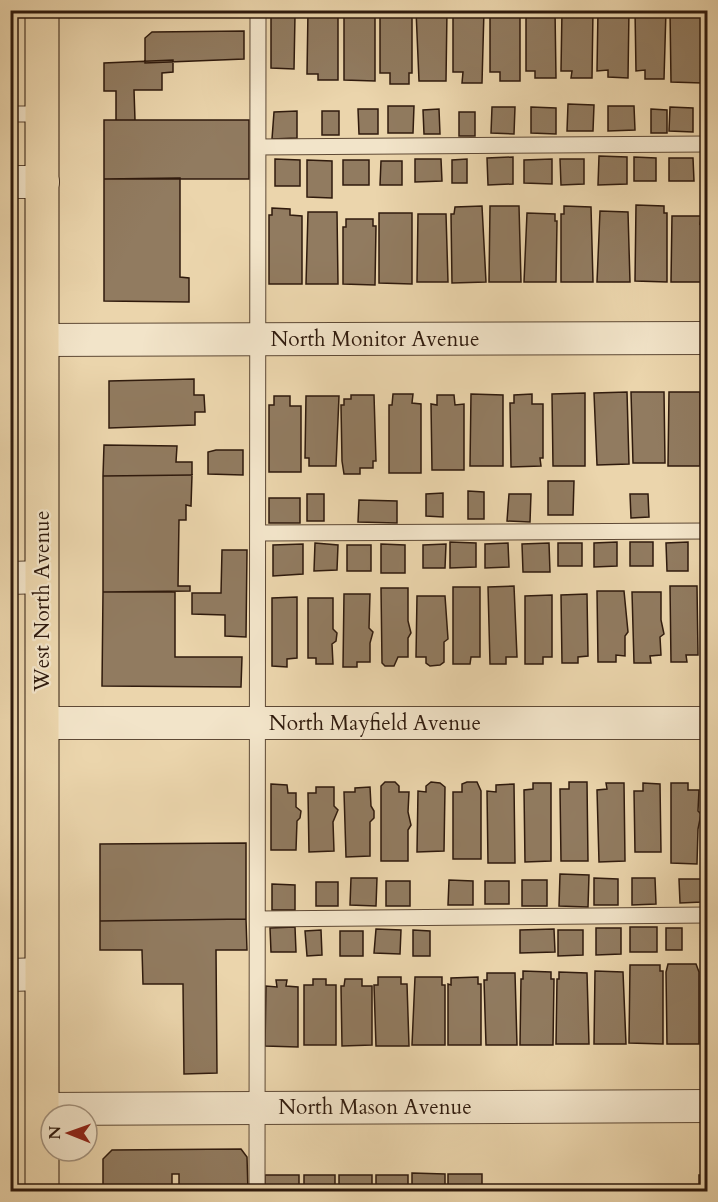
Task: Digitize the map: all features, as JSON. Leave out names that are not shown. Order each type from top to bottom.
[{"type":"main road","name":"West North Avenue","points":[[41,1103],[26,974],[42,723],[42,10]]},
{"type":"main road","name":"West North Avenue","points":[[42,1163],[42,1191]]},
{"type":"street","points":[[10,182],[43,182]]},
{"type":"street","name":"North Monitor Avenue","points":[[42,340],[708,338]]},
{"type":"street","points":[[10,578],[42,577]]},
{"type":"street","name":"North Mayfield Avenue","points":[[42,723],[708,723]]},
{"type":"street","name":"North Mason Avenue","points":[[99,1109],[708,1106]]},
{"type":"lane","points":[[257,1191],[258,10]]},
{"type":"lane","points":[[10,114],[42,114]]},
{"type":"lane","points":[[258,147],[708,144]]},
{"type":"lane","points":[[258,533],[708,531]]},
{"type":"lane","points":[[258,919],[708,915]]},
{"type":"building","points":[[308,10],[338,10],[338,80],[318,80],[318,74],[307,74]]},
{"type":"building","points":[[344,10],[375,10],[375,81],[344,80]]},
{"type":"building","points":[[380,10],[412,10],[412,73],[409,73],[409,84],[390,84],[390,73],[380,73]]},
{"type":"building","points":[[416,10],[447,10],[446,81],[419,81]]},
{"type":"building","points":[[453,10],[484,10],[482,83],[462,83],[463,72],[453,72]]},
{"type":"building","points":[[490,10],[520,10],[520,81],[500,81],[500,72],[490,72]]},
{"type":"building","points":[[526,10],[555,10],[556,78],[535,78],[535,71],[526,71]]},
{"type":"building","points":[[562,10],[593,10],[592,78],[571,78],[572,71],[561,71]]},
{"type":"building","points":[[598,10],[629,10],[628,78],[608,77],[608,70],[597,71]]},
{"type":"building","points":[[635,10],[666,10],[664,79],[645,79],[645,70],[636,71]]},
{"type":"building","points":[[701,10],[702,83],[671,82],[670,11]]},
{"type":"building","points":[[295,15],[294,69],[271,68],[271,16]]},
{"type":"building","points":[[244,31],[244,59],[145,63],[145,38],[152,32]]},
{"type":"building","points":[[173,60],[173,72],[162,73],[162,90],[134,90],[135,120],[116,120],[116,91],[104,91],[104,63]]},
{"type":"building","points":[[568,104],[594,105],[593,131],[567,131]]},
{"type":"building","points":[[388,106],[414,106],[413,133],[388,133]]},
{"type":"building","points":[[608,106],[634,106],[635,130],[608,131]]},
{"type":"building","points":[[492,107],[515,107],[514,134],[491,133]]},
{"type":"building","points":[[531,107],[556,108],[556,134],[531,133]]},
{"type":"building","points":[[670,107],[693,108],[693,132],[669,131]]},
{"type":"building","points":[[358,109],[378,109],[378,134],[359,134]]},
{"type":"building","points":[[439,109],[440,134],[424,134],[423,110]]},
{"type":"building","points":[[651,109],[667,110],[667,133],[651,133]]},
{"type":"building","points":[[297,111],[297,138],[272,139],[274,112]]},
{"type":"building","points":[[322,111],[339,111],[339,135],[322,135]]},
{"type":"building","points":[[459,112],[475,112],[475,136],[459,136]]},
{"type":"building","points":[[104,120],[249,120],[249,179],[104,179]]},
{"type":"building","points":[[599,156],[627,157],[627,184],[598,185]]},
{"type":"building","points":[[513,157],[513,184],[488,185],[487,158]]},
{"type":"building","points":[[634,157],[656,158],[656,181],[634,181]]},
{"type":"building","points":[[669,158],[693,158],[694,181],[669,181]]},
{"type":"building","points":[[275,159],[300,160],[300,186],[275,186]]},
{"type":"building","points":[[415,159],[441,159],[442,181],[415,182]]},
{"type":"building","points":[[467,159],[467,183],[452,183],[452,160]]},
{"type":"building","points":[[552,159],[552,184],[524,183],[524,160]]},
{"type":"building","points":[[560,159],[584,159],[584,184],[561,185]]},
{"type":"building","points":[[307,160],[332,161],[332,198],[307,197]]},
{"type":"building","points":[[343,160],[369,160],[369,185],[343,185]]},
{"type":"building","points":[[381,161],[402,161],[402,185],[380,185]]},
{"type":"building","points":[[180,178],[180,277],[189,278],[189,302],[104,301],[104,179]]},
{"type":"building","points":[[636,205],[664,206],[664,213],[667,213],[667,282],[635,281]]},
{"type":"building","points":[[482,206],[486,282],[452,283],[451,214],[454,214],[455,207]]},
{"type":"building","points":[[490,206],[519,206],[521,282],[489,282]]},
{"type":"building","points":[[564,206],[591,207],[593,282],[561,282],[561,214],[564,214]]},
{"type":"building","points":[[272,208],[290,209],[290,215],[302,216],[302,284],[269,284],[269,215],[272,215]]},
{"type":"building","points":[[600,211],[628,212],[630,282],[597,282]]},
{"type":"building","points":[[308,212],[337,212],[338,284],[306,284]]},
{"type":"building","points":[[379,213],[412,213],[412,284],[379,283]]},
{"type":"building","points":[[527,213],[555,214],[555,221],[557,221],[556,282],[524,282]]},
{"type":"building","points":[[418,214],[446,214],[448,282],[417,282]]},
{"type":"building","points":[[672,216],[701,216],[700,224],[703,223],[702,282],[671,282]]},
{"type":"building","points":[[346,219],[373,219],[373,226],[376,226],[375,285],[343,284],[343,227],[346,227]]},
{"type":"building","points":[[194,379],[194,395],[204,395],[205,412],[195,412],[195,425],[109,428],[109,381]]},
{"type":"building","points":[[627,392],[629,464],[597,465],[594,393]]},
{"type":"building","points":[[631,392],[664,392],[665,463],[633,463]]},
{"type":"building","points":[[669,392],[700,392],[700,466],[668,466]]},
{"type":"building","points":[[704,392],[708,392],[708,466],[704,466]]},
{"type":"building","points":[[585,393],[585,466],[553,466],[552,394]]},
{"type":"building","points":[[393,394],[413,394],[412,403],[421,404],[421,473],[389,473],[389,405],[392,405]]},
{"type":"building","points":[[471,394],[503,395],[503,466],[470,466]]},
{"type":"building","points":[[532,394],[532,404],[543,404],[541,466],[511,467],[510,403],[514,403],[514,395]]},
{"type":"building","points":[[351,395],[374,395],[376,461],[373,461],[373,468],[360,468],[360,474],[344,474],[342,461],[341,405],[344,405],[344,399],[351,399]]},
{"type":"building","points":[[437,395],[454,395],[455,405],[464,404],[464,470],[432,470],[431,404],[437,405]]},
{"type":"building","points":[[274,396],[290,396],[290,406],[301,406],[301,472],[269,472],[269,405],[274,405]]},
{"type":"building","points":[[306,396],[339,396],[336,466],[309,466],[309,458],[305,458]]},
{"type":"building","points":[[104,445],[177,446],[176,462],[192,462],[192,475],[103,476]]},
{"type":"building","points":[[243,450],[243,475],[208,474],[208,452]]},
{"type":"building","points":[[192,475],[191,506],[186,505],[186,520],[179,520],[178,586],[190,586],[190,591],[103,592],[103,476]]},
{"type":"building","points":[[548,481],[574,481],[573,515],[548,515]]},
{"type":"building","points":[[468,491],[484,492],[484,519],[468,519]]},
{"type":"building","points":[[704,491],[708,491],[708,518],[704,518]]},
{"type":"building","points":[[443,493],[443,517],[426,516],[426,494]]},
{"type":"building","points":[[307,494],[324,494],[324,521],[307,521]]},
{"type":"building","points":[[509,494],[531,494],[530,522],[507,521]]},
{"type":"building","points":[[630,494],[648,494],[649,517],[631,518]]},
{"type":"building","points":[[269,498],[300,498],[300,523],[269,523]]},
{"type":"building","points":[[359,500],[397,501],[397,523],[358,522]]},
{"type":"building","points":[[450,542],[476,543],[476,567],[450,568]]},
{"type":"building","points":[[617,542],[617,566],[594,567],[594,543]]},
{"type":"building","points":[[630,542],[653,542],[653,566],[630,566]]},
{"type":"building","points":[[688,542],[688,571],[667,571],[666,543]]},
{"type":"building","points":[[703,542],[708,542],[708,572],[703,572]]},
{"type":"building","points":[[315,543],[338,545],[337,570],[314,571]]},
{"type":"building","points":[[508,543],[509,567],[485,568],[485,544]]},
{"type":"building","points":[[549,543],[550,572],[523,572],[522,544]]},
{"type":"building","points":[[558,543],[582,543],[582,566],[558,566]]},
{"type":"building","points":[[303,544],[303,574],[273,576],[273,545]]},
{"type":"building","points":[[381,544],[405,545],[405,573],[381,573]]},
{"type":"building","points":[[446,544],[445,568],[423,568],[423,545]]},
{"type":"building","points":[[347,545],[371,545],[371,571],[347,571]]},
{"type":"building","points":[[222,550],[247,550],[246,637],[225,636],[225,615],[192,614],[192,593],[221,593]]},
{"type":"building","points":[[514,586],[517,657],[506,657],[506,664],[490,664],[488,587]]},
{"type":"building","points":[[670,586],[697,586],[698,655],[686,655],[687,662],[671,662]]},
{"type":"building","points":[[453,587],[480,587],[480,657],[471,657],[470,664],[453,664]]},
{"type":"building","points":[[381,588],[408,588],[408,621],[411,633],[408,638],[408,657],[398,657],[394,666],[385,666],[382,663]]},
{"type":"building","points":[[597,591],[624,591],[628,632],[625,636],[625,656],[616,655],[616,662],[598,662]]},
{"type":"building","points":[[103,592],[175,592],[175,657],[242,657],[241,687],[102,686]]},
{"type":"building","points":[[632,592],[661,592],[661,620],[664,634],[660,637],[661,655],[650,656],[651,663],[634,663]]},
{"type":"building","points":[[344,594],[370,594],[369,628],[373,632],[370,643],[370,662],[357,662],[357,667],[343,667]]},
{"type":"building","points":[[587,594],[588,656],[578,657],[578,663],[562,663],[561,595]]},
{"type":"building","points":[[552,595],[552,657],[543,657],[543,664],[525,664],[525,596]]},
{"type":"building","points":[[417,596],[445,596],[448,639],[444,642],[444,662],[440,665],[430,666],[426,663],[426,657],[416,657]]},
{"type":"building","points":[[297,597],[297,658],[287,659],[287,667],[272,666],[272,598]]},
{"type":"building","points":[[308,598],[333,598],[333,629],[337,633],[336,641],[332,644],[333,664],[316,664],[316,658],[308,658]]},
{"type":"building","points":[[385,782],[395,782],[399,786],[399,792],[409,792],[408,812],[411,825],[408,830],[408,861],[381,861],[381,786]]},
{"type":"building","points":[[431,782],[440,783],[445,787],[444,851],[417,852],[418,791],[426,792],[426,786]]},
{"type":"building","points":[[477,782],[481,791],[481,859],[453,859],[453,792],[462,792],[462,784]]},
{"type":"building","points":[[569,782],[587,782],[588,861],[561,861],[560,789],[569,789]]},
{"type":"building","points":[[533,783],[551,783],[551,861],[525,862],[524,790],[533,789]]},
{"type":"building","points":[[606,783],[624,783],[625,861],[599,862],[597,790],[607,789]]},
{"type":"building","points":[[643,783],[660,784],[661,852],[635,852],[634,791],[643,791]]},
{"type":"building","points":[[671,783],[688,783],[688,790],[699,790],[698,811],[701,814],[697,864],[671,863]]},
{"type":"building","points":[[271,784],[287,785],[288,793],[296,793],[296,807],[301,811],[297,821],[296,850],[271,850]]},
{"type":"building","points":[[514,784],[515,863],[488,863],[487,791],[496,792],[496,785]]},
{"type":"building","points":[[316,787],[334,787],[334,806],[338,810],[333,822],[334,851],[309,852],[308,793],[316,793]]},
{"type":"building","points":[[370,787],[374,818],[370,822],[370,856],[346,857],[344,792],[355,792],[355,788]]},
{"type":"building","points":[[246,843],[246,919],[100,921],[100,844]]},
{"type":"building","points":[[560,874],[589,875],[588,907],[559,906]]},
{"type":"building","points":[[351,878],[377,878],[376,906],[350,905]]},
{"type":"building","points":[[594,878],[618,879],[618,905],[594,905]]},
{"type":"building","points":[[632,878],[655,878],[656,904],[632,905]]},
{"type":"building","points":[[679,879],[702,879],[702,902],[680,903]]},
{"type":"building","points":[[449,880],[473,881],[473,905],[448,905]]},
{"type":"building","points":[[522,880],[547,880],[547,906],[522,906]]},
{"type":"building","points":[[386,881],[410,881],[410,906],[386,906]]},
{"type":"building","points":[[485,881],[509,881],[509,904],[485,904]]},
{"type":"building","points":[[316,882],[338,882],[338,906],[316,906]]},
{"type":"building","points":[[272,884],[295,885],[295,910],[272,910]]},
{"type":"building","points":[[246,919],[247,950],[216,950],[217,1073],[184,1074],[183,984],[143,984],[142,950],[100,950],[100,921]]},
{"type":"building","points":[[703,926],[708,926],[708,951],[703,951]]},
{"type":"building","points":[[295,927],[296,952],[271,952],[270,928]]},
{"type":"building","points":[[630,927],[657,927],[657,952],[630,952]]},
{"type":"building","points":[[596,928],[621,928],[621,954],[596,955]]},
{"type":"building","points":[[666,928],[682,928],[682,950],[666,950]]},
{"type":"building","points":[[376,929],[401,930],[400,954],[374,953]]},
{"type":"building","points":[[554,929],[555,952],[520,953],[520,930]]},
{"type":"building","points":[[321,930],[322,955],[307,956],[305,931]]},
{"type":"building","points":[[413,930],[430,931],[430,956],[413,956]]},
{"type":"building","points":[[558,930],[583,930],[583,955],[558,956]]},
{"type":"building","points":[[340,931],[363,931],[363,956],[340,956]]},
{"type":"building","points":[[668,964],[696,964],[699,972],[699,1044],[667,1044],[666,972]]},
{"type":"building","points":[[705,964],[708,964],[708,1043],[702,1043],[702,972],[705,971]]},
{"type":"building","points":[[630,965],[660,965],[660,971],[663,971],[663,1044],[629,1043]]},
{"type":"building","points":[[523,971],[551,972],[551,979],[554,979],[553,1045],[520,1045]]},
{"type":"building","points":[[595,971],[623,972],[626,1044],[594,1044]]},
{"type":"building","points":[[559,972],[587,973],[589,1044],[556,1044]]},
{"type":"building","points":[[487,973],[515,973],[517,1045],[486,1045],[484,980],[487,980]]},
{"type":"building","points":[[378,977],[401,977],[401,984],[407,984],[409,1046],[376,1046],[374,985],[378,985]]},
{"type":"building","points":[[415,977],[442,977],[442,985],[445,985],[445,1045],[412,1045]]},
{"type":"building","points":[[478,977],[478,984],[481,984],[481,1045],[448,1045],[448,984],[451,985],[451,978]]},
{"type":"building","points":[[313,979],[326,979],[326,985],[336,985],[336,1045],[304,1045],[304,985],[313,985]]},
{"type":"building","points":[[345,979],[362,979],[362,986],[372,986],[372,1045],[342,1046],[341,986],[344,986]]},
{"type":"building","points":[[276,980],[287,980],[286,986],[298,987],[298,1047],[265,1046],[266,986],[277,987]]},
{"type":"building","points":[[241,1149],[247,1157],[248,1192],[179,1192],[179,1174],[172,1174],[172,1192],[103,1192],[103,1159],[112,1150]]},
{"type":"building","points":[[412,1173],[445,1174],[445,1192],[412,1192]]},
{"type":"building","points":[[448,1174],[482,1174],[482,1192],[448,1192]]},
{"type":"building","points":[[265,1175],[299,1175],[299,1192],[265,1192]]},
{"type":"building","points":[[304,1175],[335,1175],[335,1192],[304,1192]]},
{"type":"building","points":[[339,1175],[372,1175],[372,1192],[339,1192]]},
{"type":"building","points":[[376,1175],[408,1175],[408,1192],[376,1192]]},
{"type":"building","points":[[699,1175],[708,1175],[708,1192],[699,1192]]}]
